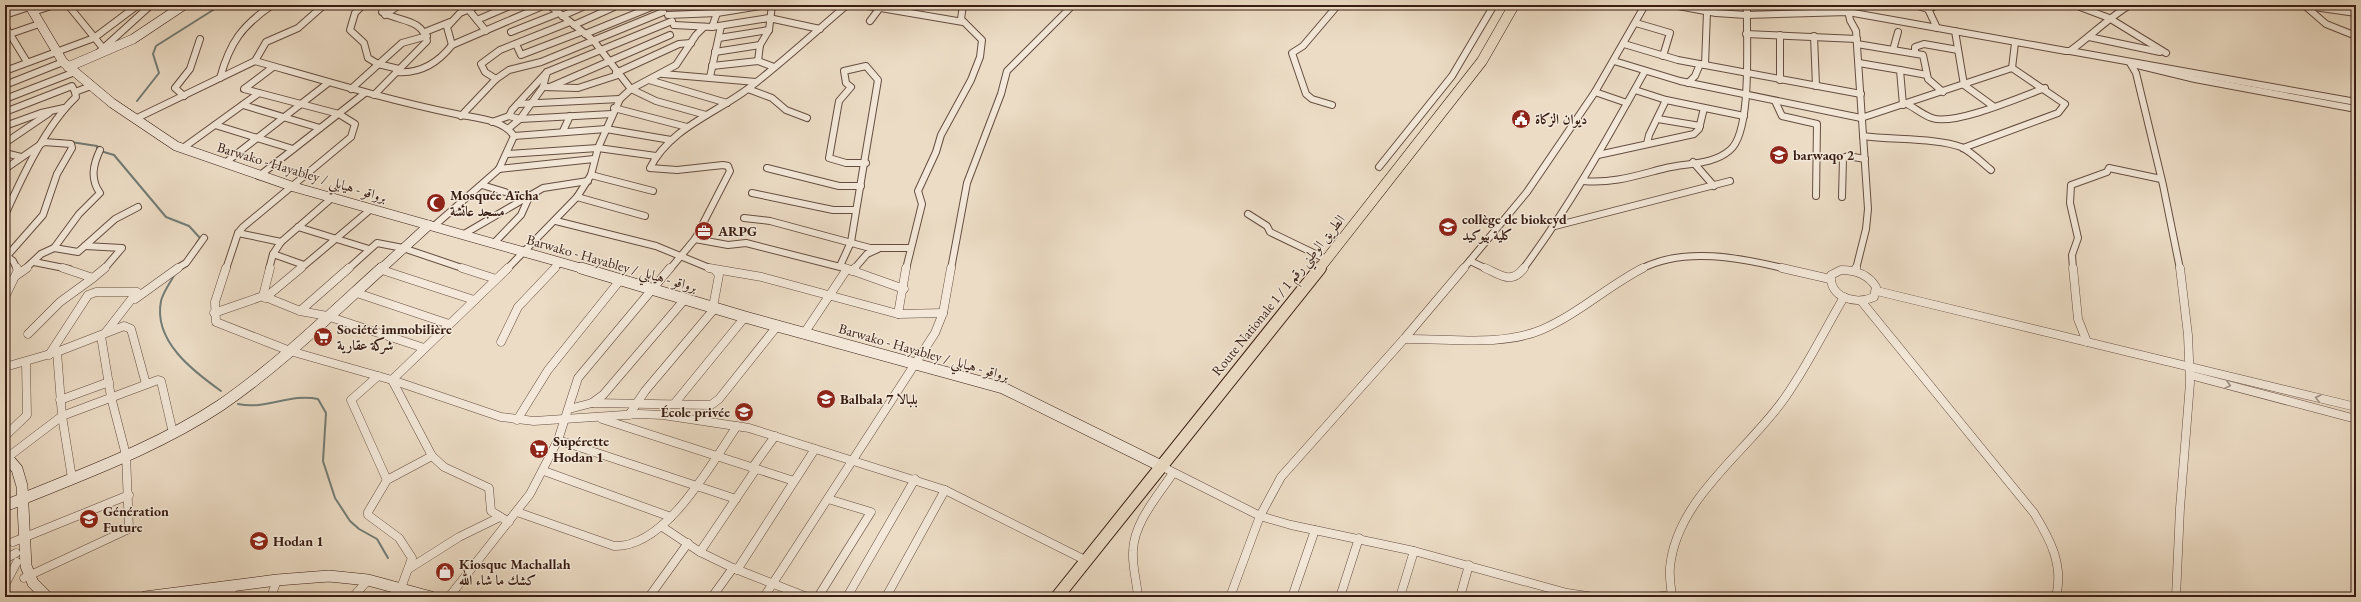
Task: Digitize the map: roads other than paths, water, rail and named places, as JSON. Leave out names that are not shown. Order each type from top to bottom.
[{"type":"main road","points":[[69,67],[150,29],[184,5]]},
{"type":"main road","name":"Route Nationale 1 / الطريق الوطني رقم 1","points":[[1057,597],[1413,151],[1482,60],[1514,5]]},
{"type":"main road","name":"Barwako - Hayabley / برواقو - هيابلي","points":[[30,8],[55,52],[69,67],[91,86],[160,137],[183,148],[259,176],[294,187],[621,279],[745,317],[917,363],[1003,388],[1161,466]]},
{"type":"main road","points":[[5,506],[126,455],[173,432],[228,400],[290,351],[379,269],[432,226]]},
{"type":"main road","points":[[6,456],[20,481],[20,500],[15,552],[24,578],[32,589],[42,596]]},
{"type":"main road","points":[[145,597],[184,594],[234,585],[329,576],[368,580],[430,597]]},
{"type":"street","points":[[5,15],[30,8],[54,5]]},
{"type":"street","points":[[68,5],[103,48]]},
{"type":"street","points":[[5,71],[94,38],[107,30],[138,5]]},
{"type":"street","points":[[95,56],[151,5]]},
{"type":"street","points":[[220,78],[232,41],[251,20],[272,5]]},
{"type":"street","points":[[135,119],[256,61],[266,42],[298,28],[324,5]]},
{"type":"street","points":[[363,5],[355,13],[350,30],[364,43],[368,58],[378,64],[410,74],[442,58],[452,45],[549,5],[593,40],[617,74],[631,89],[656,101],[706,115]]},
{"type":"street","points":[[374,95],[398,70],[426,45],[426,34],[414,22],[395,20],[382,12],[384,5]]},
{"type":"street","points":[[385,14],[399,5]]},
{"type":"street","points":[[452,45],[446,29],[460,13],[479,5]]},
{"type":"street","points":[[477,20],[512,5]]},
{"type":"street","points":[[511,32],[587,5]]},
{"type":"street","points":[[516,44],[518,54],[521,55],[618,20],[653,5],[665,13],[673,23]]},
{"type":"street","points":[[712,27],[720,5]]},
{"type":"street","points":[[461,116],[496,80],[509,70],[540,62],[665,13],[717,13],[767,5]]},
{"type":"street","points":[[758,60],[760,45],[769,30],[768,18],[772,5]]},
{"type":"street","points":[[449,597],[517,512],[544,471],[558,440],[569,409],[571,395],[578,378],[593,358],[695,240],[718,197],[730,168],[723,165],[673,170],[650,168],[656,156],[671,140],[687,128],[748,90],[847,5]]},
{"type":"street","points":[[863,5],[881,6],[963,22],[981,36],[983,45],[969,83],[941,135],[937,150],[918,191],[922,204],[910,248],[904,289],[898,314]]},
{"type":"street","points":[[953,5],[963,6],[960,14],[963,22]]},
{"type":"street","points":[[764,597],[852,460],[917,363],[935,333],[943,313],[967,183],[1001,94],[1007,71],[1073,5]]},
{"type":"street","points":[[1330,5],[1347,5]]},
{"type":"street","points":[[1378,167],[1452,76],[1494,5]]},
{"type":"street","points":[[1230,597],[1260,516],[1282,477],[1295,459],[1404,339],[1527,192],[1595,92],[1624,44],[1645,5]]},
{"type":"street","points":[[1673,5],[1707,12],[1746,15],[1847,8],[1937,28],[2059,51],[2070,51],[2130,63],[2143,68],[2195,79],[2356,109]]},
{"type":"street","points":[[1583,181],[1611,182],[1717,157],[1735,146],[1741,136],[1744,116],[1747,5]]},
{"type":"street","points":[[1914,5],[1928,9],[1938,5]]},
{"type":"street","points":[[2075,5],[2109,18],[2166,53],[2089,37]]},
{"type":"street","points":[[2070,51],[2100,29],[2109,18],[2130,5]]},
{"type":"street","points":[[2305,5],[2356,13]]},
{"type":"street","points":[[2305,5],[2326,24],[2356,36]]},
{"type":"street","points":[[496,80],[485,72],[481,64],[500,50],[572,24],[614,6],[618,20]]},
{"type":"street","points":[[870,21],[881,6]]},
{"type":"street","points":[[1332,105],[1312,99],[1306,94],[1292,52],[1303,46],[1337,6]]},
{"type":"street","points":[[1847,8],[1856,30],[1868,210],[1866,228],[1855,271]]},
{"type":"street","points":[[468,9],[486,30]]},
{"type":"street","points":[[1928,9],[1937,28]]},
{"type":"street","points":[[1688,83],[1695,76],[1702,65],[1707,12]]},
{"type":"street","points":[[492,122],[509,116],[547,72],[673,23],[712,27],[768,18],[820,29]]},
{"type":"street","points":[[350,89],[405,41],[426,34],[452,22]]},
{"type":"street","points":[[1636,22],[1670,32],[1663,56]]},
{"type":"street","points":[[673,23],[670,35],[671,38],[679,44]]},
{"type":"street","points":[[10,34],[39,24]]},
{"type":"street","points":[[5,26],[27,62]]},
{"type":"street","points":[[710,77],[721,26]]},
{"type":"street","points":[[392,380],[556,221],[577,197],[589,178],[598,148],[613,111],[620,99],[631,89],[663,74],[681,59],[691,43],[704,27]]},
{"type":"street","points":[[719,38],[769,30]]},
{"type":"street","points":[[1955,31],[1964,85],[1992,106]]},
{"type":"street","points":[[1893,50],[1894,41],[1898,38],[1898,32]]},
{"type":"street","points":[[1746,34],[1814,36],[1857,41],[1893,50],[1923,55],[1928,79],[1943,92]]},
{"type":"street","points":[[550,87],[609,63],[670,35]]},
{"type":"street","points":[[1780,35],[1780,80]]},
{"type":"street","points":[[1814,36],[1816,86]]},
{"type":"street","points":[[184,96],[176,88],[192,65],[194,48],[200,39]]},
{"type":"street","points":[[2012,68],[2015,42]]},
{"type":"street","points":[[543,87],[578,88],[617,74],[679,44],[691,43]]},
{"type":"street","points":[[1624,44],[1663,56],[1702,65],[1861,94]]},
{"type":"street","points":[[1915,53],[1915,47],[1924,44],[1958,50]]},
{"type":"street","points":[[715,52],[760,45]]},
{"type":"street","points":[[712,66],[758,60],[774,67]]},
{"type":"street","points":[[256,61],[365,93],[492,122],[509,128],[514,136]]},
{"type":"street","points":[[1614,61],[1688,83],[1861,118],[2012,68]]},
{"type":"street","points":[[2130,63],[2144,62],[2356,102]]},
{"type":"street","points":[[1859,63],[1927,75]]},
{"type":"street","points":[[2130,63],[2136,73],[2162,178],[2176,249],[2188,333],[2190,371],[2178,528],[2176,597]]},
{"type":"street","points":[[804,332],[831,295],[846,269],[860,186],[866,163],[878,80],[866,66],[844,71],[846,82],[851,87],[840,101],[829,154],[830,158],[840,162],[866,163]]},
{"type":"street","points":[[5,85],[69,67]]},
{"type":"street","points":[[5,99],[69,67]]},
{"type":"street","points":[[273,67],[244,89],[339,114],[354,124],[355,129],[351,137],[294,187],[238,233],[215,302],[214,313],[216,322],[225,327],[290,351],[392,380],[501,417],[517,420],[599,418],[629,415],[678,416],[737,426],[775,436],[915,479],[945,490],[1085,560]]},
{"type":"street","points":[[1963,148],[2058,113],[2064,104],[2063,101],[2045,88],[2012,68]]},
{"type":"street","points":[[1900,70],[1905,104]]},
{"type":"street","points":[[1470,261],[1505,277],[1514,278],[1555,226],[1583,181],[1645,71]]},
{"type":"street","points":[[509,128],[520,119],[543,87],[547,72]]},
{"type":"street","points":[[663,74],[756,82]]},
{"type":"street","points":[[649,80],[727,103]]},
{"type":"street","points":[[225,163],[328,83]]},
{"type":"street","points":[[6,211],[24,173],[64,108],[76,97],[72,86],[6,112],[14,123]]},
{"type":"street","points":[[75,92],[91,86]]},
{"type":"street","points":[[1905,104],[1938,121],[1984,110],[2045,88]]},
{"type":"street","points":[[748,90],[772,98],[778,101],[786,110],[807,118]]},
{"type":"street","points":[[1635,90],[1666,100],[1744,116]]},
{"type":"street","points":[[1595,92],[1627,103]]},
{"type":"street","points":[[183,148],[259,93]]},
{"type":"street","points":[[259,176],[365,93]]},
{"type":"street","points":[[518,104],[620,99]]},
{"type":"street","points":[[1647,144],[1648,135],[1658,119],[1666,100]]},
{"type":"street","points":[[1775,101],[1782,116],[1818,124],[1816,196]]},
{"type":"street","points":[[243,105],[320,128]]},
{"type":"street","points":[[5,126],[41,113],[64,108]]},
{"type":"street","points":[[1598,155],[1694,134],[1700,126],[1704,108]]},
{"type":"street","points":[[509,116],[520,119],[570,116],[613,111],[687,128]]},
{"type":"street","points":[[5,143],[50,112]]},
{"type":"street","points":[[563,131],[570,116]]},
{"type":"street","points":[[1658,119],[1700,126]]},
{"type":"street","points":[[215,125],[293,149]]},
{"type":"street","points":[[514,136],[606,128],[671,140]]},
{"type":"street","points":[[432,226],[499,169],[514,136]]},
{"type":"street","points":[[1863,136],[1889,140],[1947,143],[1963,148],[1991,170]]},
{"type":"street","points":[[5,169],[20,157],[44,142],[71,144],[72,148],[57,174],[43,215],[6,256],[16,266],[17,275]]},
{"type":"street","points":[[507,154],[598,148],[656,156]]},
{"type":"street","points":[[5,297],[8,285],[17,275],[34,262],[41,254],[54,248],[79,214],[100,193],[94,182],[92,174],[100,150]]},
{"type":"street","points":[[5,152],[20,157]]},
{"type":"street","points":[[1842,197],[1842,158],[1848,156],[1865,159]]},
{"type":"street","points":[[499,169],[594,159]]},
{"type":"street","points":[[1693,162],[1714,186]]},
{"type":"street","points":[[767,168],[840,186],[860,186]]},
{"type":"street","points":[[2087,342],[2078,320],[2072,255],[2077,247],[2078,233],[2070,200],[2071,185],[2107,172],[2109,168],[2162,178]]},
{"type":"street","points":[[464,234],[530,195],[552,186],[589,178],[653,191]]},
{"type":"street","points":[[1555,226],[1730,181]]},
{"type":"street","points":[[482,185],[505,192]]},
{"type":"street","points":[[752,194],[833,210],[856,210]]},
{"type":"street","points":[[494,243],[525,210],[530,201],[530,195]]},
{"type":"street","points":[[264,297],[273,254],[281,242],[333,197]]},
{"type":"street","points":[[577,197],[645,216]]},
{"type":"street","points":[[54,248],[78,252],[115,219],[138,207]]},
{"type":"street","points":[[214,313],[264,297],[371,209]]},
{"type":"street","points":[[1248,214],[1267,226],[1270,232],[1326,259]]},
{"type":"street","points":[[744,218],[770,221],[878,249],[910,248]]},
{"type":"street","points":[[556,221],[656,246],[681,256],[702,267],[762,277],[898,314],[943,313]]},
{"type":"street","points":[[298,227],[369,249]]},
{"type":"street","points":[[238,233],[281,242]]},
{"type":"street","points":[[130,303],[167,274],[186,263],[204,238]]},
{"type":"street","points":[[695,240],[728,245],[746,243],[846,269],[904,289]]},
{"type":"street","points":[[300,311],[377,243],[403,248],[496,279]]},
{"type":"street","points":[[28,334],[60,302],[93,278],[109,264],[122,248],[85,246]]},
{"type":"street","points":[[846,269],[878,249]]},
{"type":"street","points":[[273,254],[304,265]]},
{"type":"street","points":[[1404,339],[1496,337],[1528,334],[1555,322],[1634,271],[1670,258],[1714,256],[1830,279]]},
{"type":"street","points":[[34,262],[70,269],[93,278]]},
{"type":"street","points":[[501,342],[518,307],[560,262]]},
{"type":"street","points":[[379,269],[474,300]]},
{"type":"street","points":[[629,415],[637,402],[714,307],[720,275],[715,270]]},
{"type":"street","points":[[2056,597],[2058,571],[2053,548],[2042,525],[2027,503],[1862,302],[1844,297],[1833,289],[1830,279],[1831,275],[1841,270],[1855,271],[1871,279],[1877,291],[2087,342],[2356,419]]},
{"type":"street","points":[[517,420],[548,370],[621,279]]},
{"type":"street","points":[[49,355],[92,292],[136,291],[137,293],[130,303],[101,336]]},
{"type":"street","points":[[1862,302],[1874,297],[1877,291]]},
{"type":"street","points":[[354,292],[449,324]]},
{"type":"street","points":[[264,297],[300,311],[328,316],[424,348]]},
{"type":"street","points":[[1653,597],[1672,596],[1670,563],[1673,544],[1683,523],[1705,492],[1784,400],[1844,297]]},
{"type":"street","points":[[592,403],[603,395],[685,299]]},
{"type":"street","points":[[674,404],[745,317]]},
{"type":"street","points":[[569,409],[592,403],[637,402],[705,406],[715,402],[778,325]]},
{"type":"street","points":[[5,368],[58,352],[124,326],[131,329],[146,384]]},
{"type":"street","points":[[24,578],[129,529],[129,496],[126,455],[111,397],[101,336]]},
{"type":"street","points":[[58,352],[60,400],[72,478]]},
{"type":"street","points":[[5,436],[27,415],[26,362]]},
{"type":"street","points":[[2190,371],[2356,407]]},
{"type":"street","points":[[378,376],[351,400],[387,480]]},
{"type":"street","points":[[6,456],[62,416],[154,380],[161,381],[173,432]]},
{"type":"street","points":[[392,380],[432,456],[444,467],[480,482],[489,488],[491,492],[490,508],[500,517],[509,522]]},
{"type":"street","points":[[60,400],[109,382]]},
{"type":"street","points":[[599,418],[794,480]]},
{"type":"street","points":[[517,512],[614,546],[629,546],[646,538],[671,517],[737,426]]},
{"type":"street","points":[[700,552],[736,499],[775,436]]},
{"type":"street","points":[[558,440],[736,499]]},
{"type":"street","points":[[712,597],[735,569],[815,448]]},
{"type":"street","points":[[401,588],[410,568],[412,558],[403,540],[386,525],[368,515],[387,480],[432,456]]},
{"type":"street","points":[[1161,466],[1260,516],[1315,530],[1359,538],[1414,551],[1469,565],[1542,587],[1594,597]]},
{"type":"street","points":[[544,471],[671,517]]},
{"type":"street","points":[[1138,597],[1133,562],[1136,536],[1144,519],[1173,473]]},
{"type":"street","points":[[847,597],[915,479]]},
{"type":"street","points":[[886,597],[945,490]]},
{"type":"street","points":[[5,559],[15,552],[129,496]]},
{"type":"street","points":[[818,597],[871,512],[828,499]]},
{"type":"street","points":[[410,568],[459,537],[500,517]]},
{"type":"street","points":[[661,526],[700,552],[735,569],[807,597]]},
{"type":"street","points":[[1293,597],[1315,530]]},
{"type":"street","points":[[1340,597],[1359,538]]},
{"type":"street","points":[[649,597],[688,543]]},
{"type":"street","points":[[1400,597],[1414,551]]},
{"type":"street","points":[[5,585],[15,552]]},
{"type":"street","points":[[1460,597],[1469,565]]},
{"type":"street","points":[[271,597],[278,580]]},
{"type":"street","points":[[353,597],[368,580]]},
{"type":"street","points":[[229,597],[234,585]]},
{"type":"waterway","points":[[137,101],[159,73],[153,54],[156,46],[221,5]]},
{"type":"waterway","points":[[58,140],[97,146],[97,150],[114,155],[166,217],[189,226],[200,238],[196,244]]},
{"type":"waterway","points":[[175,274],[161,301],[160,316],[163,329],[169,342],[178,354],[199,374],[221,391]]},
{"type":"waterway","points":[[238,404],[258,405],[298,398],[318,399],[326,413],[323,461],[335,498],[350,521],[359,529],[377,539],[388,558]]},
{"type":"place","name":"ديوان الزكاة","points":[[1521,119]]},
{"type":"place","name":"barwaqo 2","points":[[1779,155]]},
{"type":"place","name":"Mosquée Aïcha مسجد عائشة","points":[[436,203]]},
{"type":"place","name":"collège de biokeyd كلية بيوكيد","points":[[1448,227]]},
{"type":"place","name":"ARPG","points":[[704,231]]},
{"type":"place","name":"Société immobilière شركة عقارية","points":[[323,337]]},
{"type":"place","name":"Balbala 7 بلبالا","points":[[826,399]]},
{"type":"place","name":"École privée","points":[[744,412]]},
{"type":"place","name":"Supérette Hodan 1","points":[[539,449]]},
{"type":"place","name":"Génération Future","points":[[89,519]]},
{"type":"place","name":"Hodan 1","points":[[259,541]]},
{"type":"place","name":"Kiosque Machallah كشك ما شاء الله","points":[[445,572]]}]
